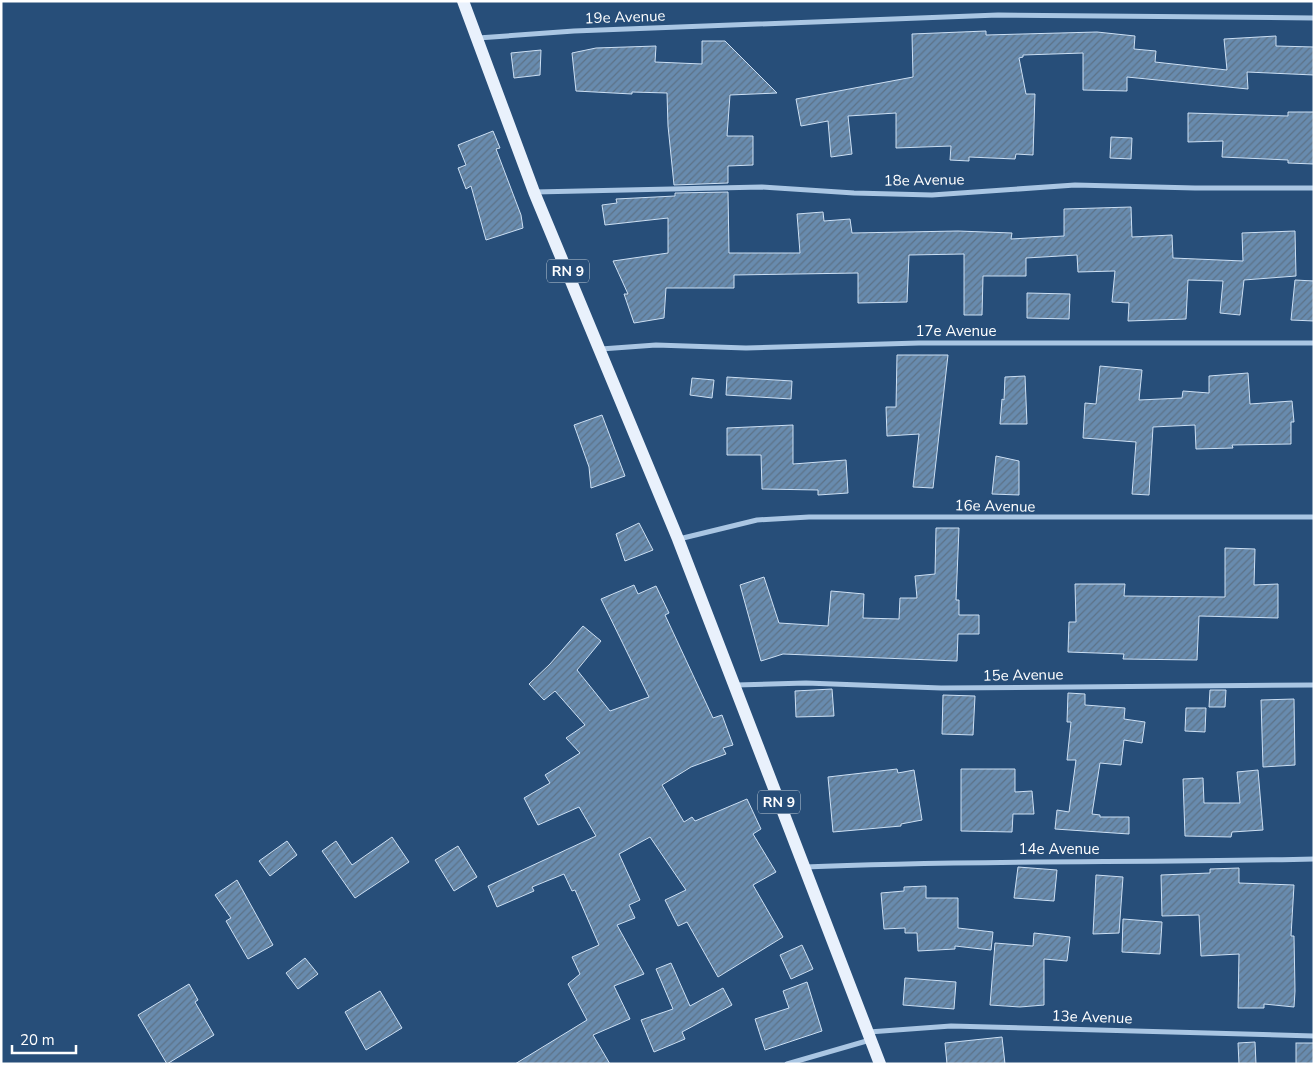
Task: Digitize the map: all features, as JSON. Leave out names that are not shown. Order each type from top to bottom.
[{"type":"main road","name":"RN 9","points":[[463,1],[534,192],[678,539],[880,1064]]},
{"type":"street","name":"19e Avenue","points":[[477,38],[574,31],[998,15],[1314,18]]},
{"type":"street","name":"18e Avenue","points":[[534,192],[762,187],[854,193],[932,195],[1075,185],[1314,188]]},
{"type":"street","name":"17e Avenue","points":[[598,349],[656,345],[746,348],[919,343],[1314,343]]},
{"type":"street","name":"16e Avenue","points":[[678,539],[757,520],[809,518],[1314,517]]},
{"type":"street","name":"15e Avenue","points":[[733,686],[806,682],[941,688],[1314,685]]},
{"type":"street","name":"14e Avenue","points":[[805,867],[934,862],[1178,862],[1314,859]]},
{"type":"street","name":"13e Avenue","points":[[787,1064],[870,1036],[951,1026],[1314,1036]]},
{"type":"building","points":[[986,31],[986,35],[1097,32],[1135,36],[1134,49],[1156,51],[1155,62],[1227,70],[1224,39],[1276,36],[1276,46],[1314,47],[1314,75],[1247,72],[1248,89],[1127,77],[1127,91],[1083,90],[1083,53],[1023,55],[1023,57],[1019,58],[1026,94],[1035,94],[1033,155],[1016,154],[1015,159],[969,157],[969,161],[950,160],[951,146],[896,148],[896,113],[848,116],[852,154],[831,157],[828,121],[801,126],[796,99],[913,77],[912,34]]},
{"type":"building","points":[[702,41],[725,41],[777,93],[730,95],[727,136],[753,136],[753,165],[728,166],[728,183],[674,185],[668,126],[667,93],[632,92],[632,94],[576,91],[572,53],[596,48],[656,46],[655,62],[702,64]]},
{"type":"building","points":[[541,50],[540,75],[514,78],[511,53]]},
{"type":"building","points":[[1288,112],[1314,112],[1314,164],[1288,163],[1288,160],[1222,157],[1223,141],[1188,142],[1188,113],[1288,116]]},
{"type":"building","points":[[493,131],[500,148],[496,149],[521,215],[523,228],[486,240],[471,186],[466,189],[458,168],[466,165],[458,145]]},
{"type":"building","points":[[1111,137],[1132,138],[1131,159],[1110,158]]},
{"type":"building","points":[[728,192],[729,253],[800,253],[797,214],[823,212],[824,221],[850,219],[852,233],[958,231],[1012,233],[1011,239],[1064,236],[1064,209],[1131,207],[1132,237],[1172,235],[1173,258],[1243,261],[1242,233],[1295,231],[1296,276],[1244,280],[1240,315],[1220,313],[1223,281],[1188,280],[1186,319],[1128,321],[1129,303],[1112,302],[1115,271],[1078,272],[1077,255],[1026,258],[1026,276],[983,276],[982,315],[964,315],[964,254],[909,255],[907,302],[858,303],[858,273],[734,275],[734,288],[666,288],[664,318],[634,323],[624,294],[628,294],[613,261],[668,253],[668,218],[605,225],[602,205],[617,203],[616,199],[675,196],[675,193]]},
{"type":"building","points":[[1295,280],[1314,281],[1314,321],[1291,320]]},
{"type":"building","points":[[1027,293],[1070,294],[1069,319],[1027,318]]},
{"type":"building","points":[[897,355],[948,355],[933,488],[913,487],[919,434],[887,436],[886,407],[896,407]]},
{"type":"building","points":[[1100,366],[1142,370],[1139,400],[1182,398],[1183,391],[1209,393],[1209,376],[1248,373],[1250,404],[1292,401],[1294,422],[1291,422],[1291,444],[1232,445],[1233,448],[1196,449],[1195,425],[1153,427],[1149,495],[1132,494],[1136,442],[1083,438],[1085,403],[1096,404]]},
{"type":"building","points":[[1025,376],[1027,424],[1000,424],[1005,377]]},
{"type":"building","points":[[727,377],[792,381],[791,399],[726,395]]},
{"type":"building","points":[[692,378],[714,380],[712,398],[690,395]]},
{"type":"building","points":[[602,415],[625,476],[591,488],[589,467],[574,425]]},
{"type":"building","points":[[793,425],[793,464],[846,460],[848,493],[818,495],[818,490],[762,489],[761,455],[727,455],[727,428]]},
{"type":"building","points":[[996,456],[1019,461],[1019,495],[992,494]]},
{"type":"building","points":[[639,523],[653,550],[625,561],[616,534]]},
{"type":"building","points":[[936,528],[959,528],[956,600],[959,600],[959,615],[979,615],[979,634],[958,634],[957,661],[783,654],[761,661],[740,585],[764,577],[779,623],[828,626],[831,591],[864,594],[863,618],[899,619],[900,598],[917,598],[915,576],[935,574]]},
{"type":"building","points":[[1225,548],[1255,549],[1254,585],[1278,584],[1278,618],[1199,616],[1197,660],[1123,659],[1124,654],[1068,652],[1069,622],[1076,622],[1075,584],[1125,584],[1124,596],[1225,597]]},
{"type":"building","points":[[634,585],[638,594],[656,586],[669,613],[665,615],[713,718],[722,715],[733,745],[723,748],[726,754],[691,767],[662,785],[684,822],[692,817],[695,821],[747,799],[761,829],[753,834],[776,872],[753,885],[783,937],[718,977],[687,922],[678,926],[665,900],[686,890],[650,837],[619,854],[640,900],[629,905],[635,918],[617,925],[644,974],[614,986],[630,1019],[593,1035],[610,1064],[515,1064],[587,1020],[568,984],[580,974],[572,957],[599,945],[575,890],[572,891],[564,874],[532,887],[534,891],[497,907],[488,886],[596,836],[579,807],[538,825],[524,798],[550,783],[545,775],[580,753],[566,738],[585,725],[555,691],[544,700],[529,684],[550,664],[583,626],[601,641],[577,670],[610,711],[649,697],[601,599]]},
{"type":"building","points":[[832,689],[834,716],[796,717],[795,691]]},
{"type":"building","points":[[1210,690],[1226,690],[1225,707],[1209,707]]},
{"type":"building","points":[[1068,693],[1085,694],[1085,705],[1125,708],[1124,719],[1145,722],[1142,743],[1124,740],[1121,765],[1100,763],[1092,814],[1100,815],[1100,817],[1129,817],[1129,834],[1055,829],[1057,810],[1069,812],[1076,760],[1067,760],[1071,722],[1067,722]]},
{"type":"building","points":[[943,695],[975,696],[973,735],[942,734]]},
{"type":"building","points":[[1294,699],[1295,765],[1263,767],[1261,700]]},
{"type":"building","points":[[1186,708],[1206,708],[1205,732],[1185,731]]},
{"type":"building","points":[[897,769],[898,773],[914,770],[922,820],[901,824],[901,826],[833,832],[828,777]]},
{"type":"building","points":[[961,769],[1015,769],[1015,792],[1032,791],[1034,814],[1013,814],[1012,832],[961,831]]},
{"type":"building","points":[[1258,770],[1263,830],[1232,832],[1231,837],[1185,836],[1183,779],[1203,778],[1204,803],[1240,803],[1237,772]]},
{"type":"building","points":[[392,837],[409,862],[355,898],[322,851],[336,841],[352,865]]},
{"type":"building","points":[[287,841],[297,855],[270,876],[259,861]]},
{"type":"building","points":[[458,846],[477,877],[454,891],[435,860]]},
{"type":"building","points":[[1018,867],[1057,870],[1054,901],[1014,898]]},
{"type":"building","points":[[1239,868],[1239,883],[1294,885],[1291,936],[1294,936],[1294,1007],[1264,1004],[1264,1008],[1238,1008],[1239,954],[1201,956],[1199,915],[1162,916],[1161,875],[1210,873],[1210,869]]},
{"type":"building","points":[[1096,875],[1123,877],[1119,933],[1093,934]]},
{"type":"building","points":[[237,880],[273,945],[248,959],[226,921],[231,918],[215,895]]},
{"type":"building","points":[[926,886],[926,898],[958,898],[958,928],[993,932],[991,950],[955,946],[955,949],[918,951],[917,933],[905,933],[905,928],[884,929],[881,893],[904,891],[904,887]]},
{"type":"building","points":[[1123,919],[1162,922],[1160,954],[1122,952]]},
{"type":"building","points":[[1034,933],[1070,937],[1067,961],[1044,959],[1044,1005],[1020,1007],[990,1005],[995,943],[1033,946]]},
{"type":"building","points":[[802,945],[813,969],[791,979],[780,955]]},
{"type":"building","points":[[305,958],[318,974],[298,989],[286,973]]},
{"type":"building","points":[[671,963],[690,1006],[723,988],[732,1005],[682,1032],[685,1039],[654,1052],[641,1020],[673,1009],[656,969]]},
{"type":"building","points":[[905,978],[956,982],[954,1009],[903,1005]]},
{"type":"building","points":[[807,982],[822,1031],[765,1050],[755,1019],[789,1008],[783,991]]},
{"type":"building","points":[[189,984],[198,1000],[195,1002],[214,1035],[167,1064],[138,1015]]},
{"type":"building","points":[[380,991],[402,1028],[366,1050],[345,1012]]},
{"type":"building","points":[[1002,1037],[1005,1064],[947,1064],[945,1043]]},
{"type":"building","points":[[1255,1042],[1256,1064],[1239,1064],[1238,1043]]},
{"type":"building","points":[[1296,1043],[1314,1043],[1314,1064],[1296,1064]]}]
